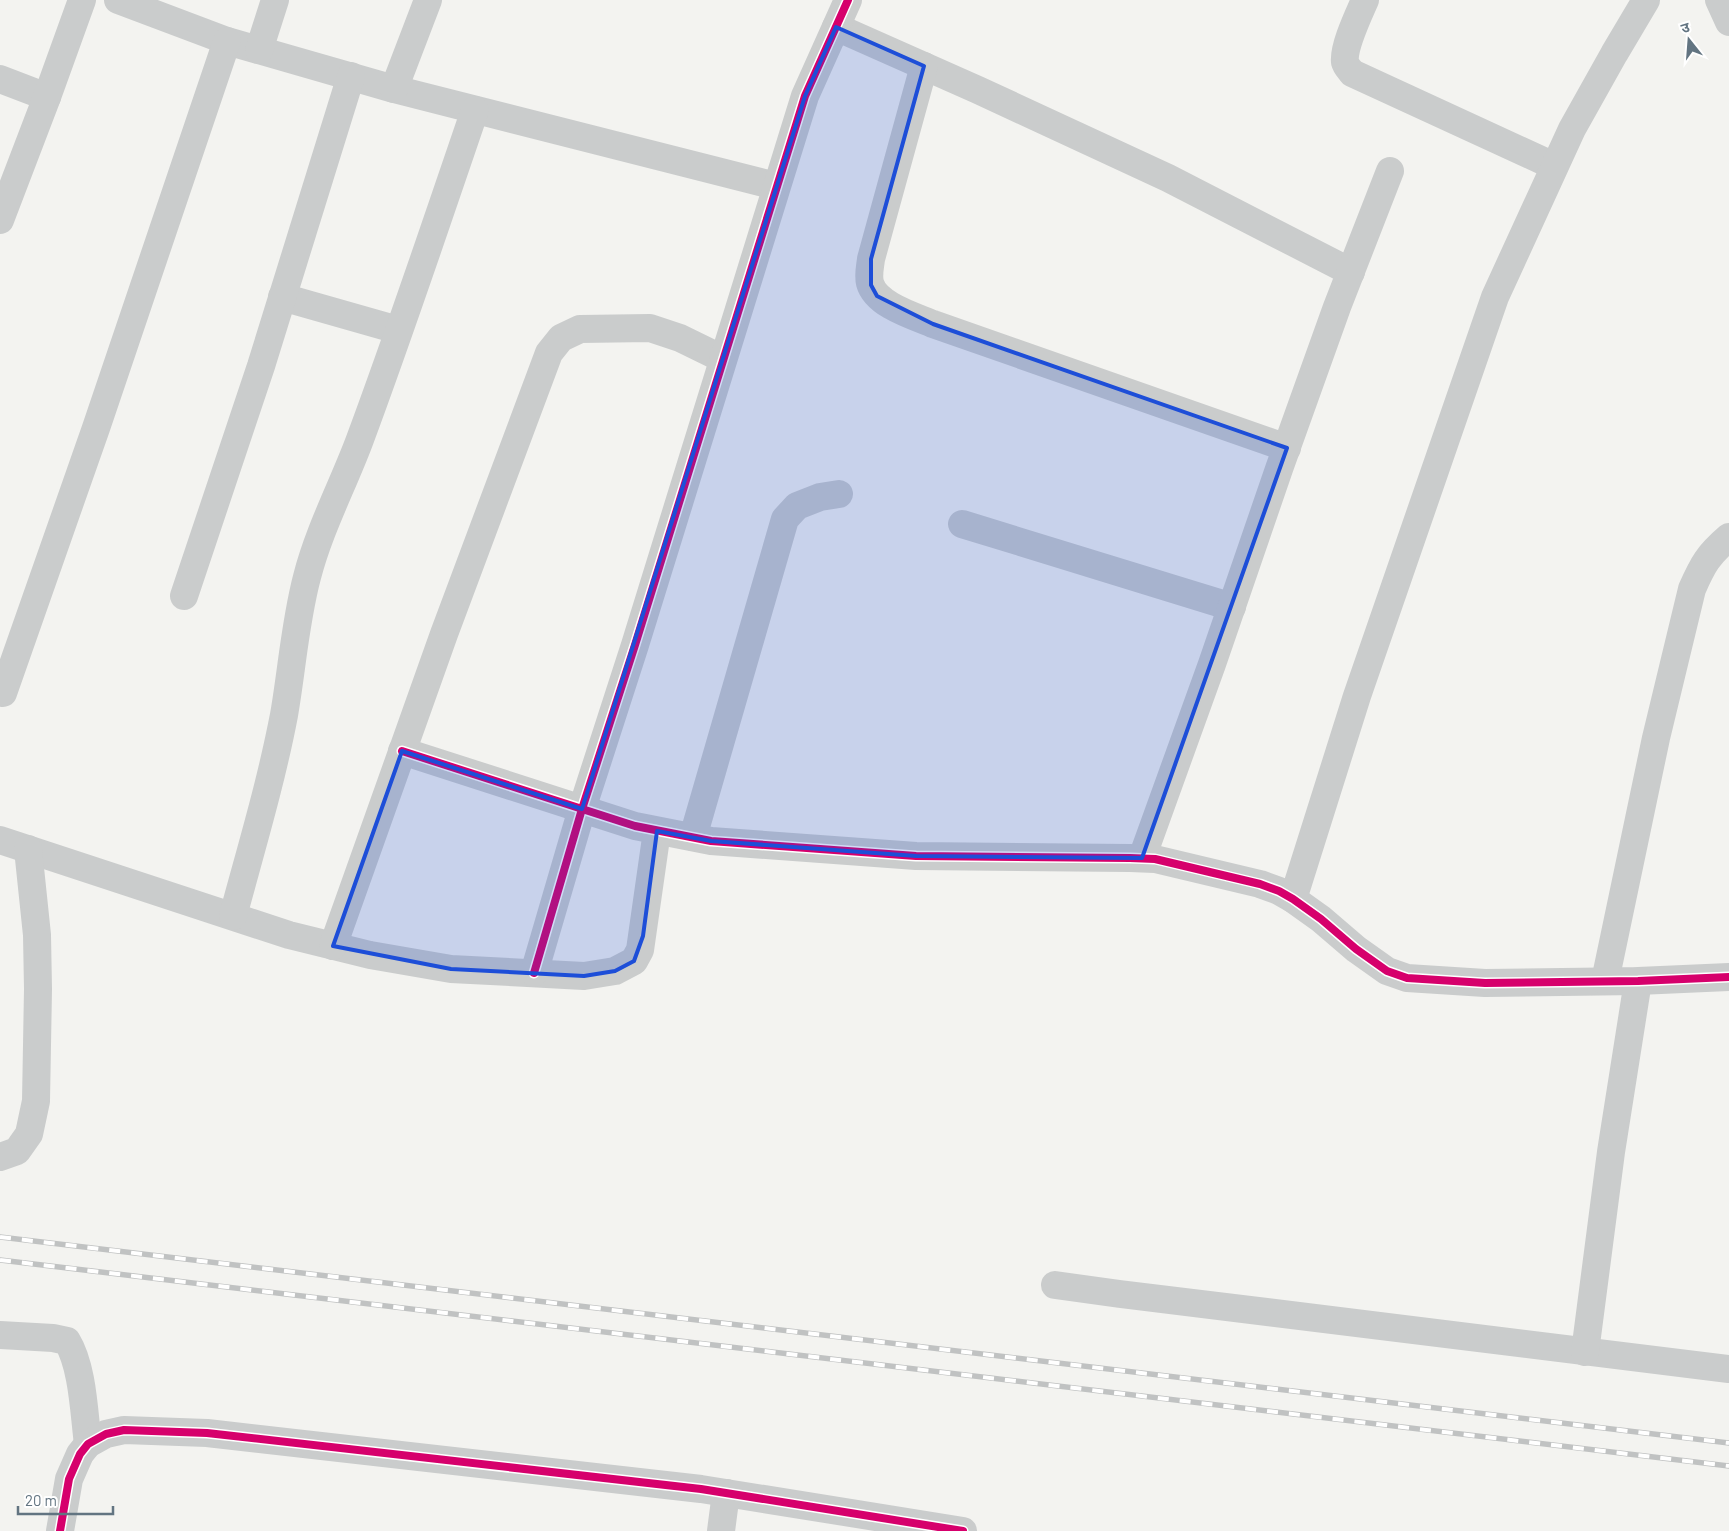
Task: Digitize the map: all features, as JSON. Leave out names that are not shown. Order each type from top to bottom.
[{"type":"street","points":[[0,220],[82,0]]},
{"type":"street","points":[[118,0],[163,8],[227,41],[394,89],[776,186]]},
{"type":"street","points":[[259,50],[275,0]]},
{"type":"street","points":[[394,89],[428,0]]},
{"type":"street","points":[[534,974],[582,809],[635,645],[805,96],[848,0]]},
{"type":"street","points":[[1365,0],[1352,30],[1347,49],[1345,63],[1352,73],[1554,166]]},
{"type":"street","points":[[1293,899],[1357,696],[1495,297],[1572,129],[1646,0]]},
{"type":"street","points":[[1719,0],[1729,22]]},
{"type":"street","points":[[836,27],[1168,178],[1351,272]]},
{"type":"street","points":[[3,693],[227,41]]},
{"type":"street","points":[[924,66],[870,260],[869,274],[871,285],[877,296],[895,308],[932,324],[1287,448]]},
{"type":"street","points":[[184,596],[282,297],[351,76]]},
{"type":"street","points":[[0,79],[47,97]]},
{"type":"street","points":[[233,916],[270,781],[284,713],[296,632],[307,576],[317,544],[358,443],[425,258],[475,110]]},
{"type":"street","points":[[1142,858],[1287,448],[1390,171]]},
{"type":"street","points":[[282,297],[398,330]]},
{"type":"street","points":[[333,946],[444,634],[549,353],[561,338],[580,329],[650,328],[680,338],[723,359]]},
{"type":"street","points":[[693,837],[785,519],[797,506],[820,497],[838,494]]},
{"type":"street","points":[[962,524],[1232,607]]},
{"type":"street","points":[[1605,981],[1656,738],[1692,589],[1701,569],[1713,551],[1729,537]]},
{"type":"street","points":[[402,751],[635,826],[711,841],[916,856],[1155,859],[1260,884],[1293,899],[1387,971],[1407,978],[1484,982],[1638,981],[1729,977]]},
{"type":"street","points":[[0,840],[289,935],[370,955],[451,969],[584,976],[615,971],[634,961],[640,950],[657,831]]},
{"type":"street","points":[[0,1157],[17,1151],[29,1134],[36,1101],[37,935],[28,849]]},
{"type":"street","points":[[1585,1352],[1611,1152],[1638,981]]},
{"type":"street","points":[[1055,1285],[1585,1352],[1729,1368]]},
{"type":"street","points":[[0,1335],[53,1338],[67,1341],[73,1352],[79,1379],[88,1444]]},
{"type":"street","points":[[60,1531],[69,1479],[80,1454],[88,1444],[106,1434],[124,1430],[208,1433],[726,1492],[963,1531]]},
{"type":"street","points":[[721,1531],[726,1492]]},
{"type":"highlighted area","points":[[836,27],[924,66],[871,259],[871,285],[877,296],[933,324],[1287,448],[1142,858],[916,856],[711,841],[657,831],[643,936],[634,961],[615,971],[584,976],[451,969],[333,946],[402,751],[582,809],[805,96]]},
{"type":"railway","points":[[0,1237],[1729,1443]]},
{"type":"railway","points":[[0,1260],[1729,1466]]},
{"type":"cycle path","points":[[534,973],[582,809],[635,645],[805,96],[848,0]]},
{"type":"cycle path","points":[[402,751],[635,826],[711,841],[916,856],[1155,859],[1260,884],[1279,891],[1321,919],[1356,949],[1387,971],[1407,978],[1485,983],[1638,981],[1729,977]]},
{"type":"cycle path","points":[[60,1531],[69,1479],[80,1454],[88,1444],[106,1434],[124,1430],[207,1433],[701,1489],[963,1531]]}]
